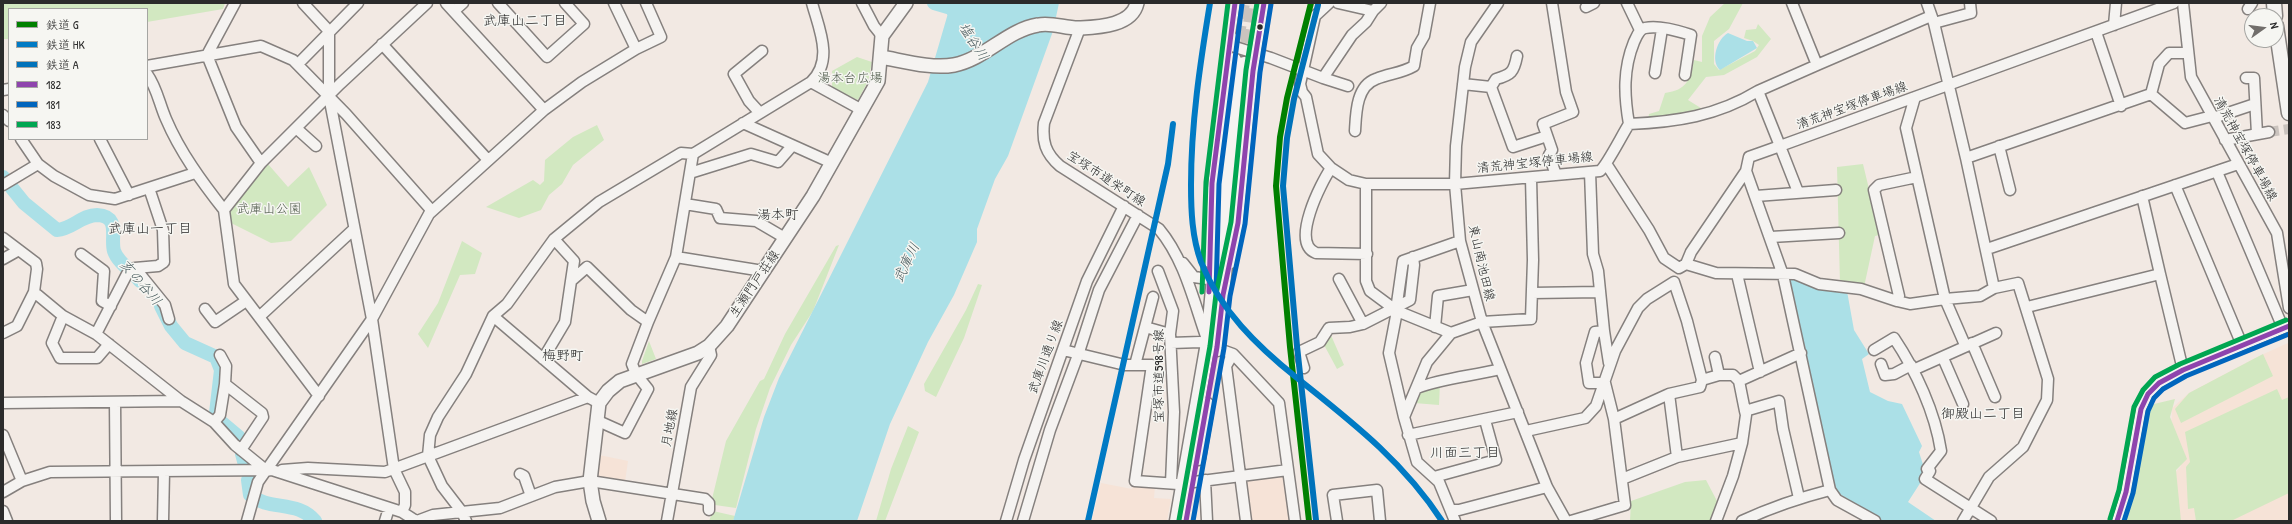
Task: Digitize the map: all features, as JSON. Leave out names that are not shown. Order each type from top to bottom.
[{"type":"highway","points":[[2279,48],[2289,114]]},
{"type":"highway","points":[[1177,521],[1188,482],[1223,295],[1242,61]]},
{"type":"highway","points":[[1213,345],[1210,322],[1242,61]]},
{"type":"highway","points":[[1186,521],[1188,482]]},
{"type":"main road","points":[[882,36],[906,3]]},
{"type":"main road","points":[[881,58],[940,66],[968,61],[1022,29],[1050,24],[1076,28],[1128,18],[1135,12],[1137,3]]},
{"type":"main road","name":"生瀬門戸荘線","points":[[599,403],[608,391],[620,381],[636,374],[676,361],[709,346],[727,326],[832,163],[878,81],[882,36]]},
{"type":"main road","points":[[599,403],[590,481],[593,501],[599,521]]},
{"type":"street","points":[[207,55],[236,3]]},
{"type":"street","points":[[303,3],[329,32],[329,96],[372,319],[394,469],[405,492],[405,505],[402,512]]},
{"type":"street","points":[[299,64],[358,3]]},
{"type":"street","points":[[224,210],[261,163],[382,44],[427,3]]},
{"type":"street","points":[[446,3],[544,110]]},
{"type":"street","points":[[454,11],[463,3]]},
{"type":"street","points":[[498,3],[547,57],[584,24],[565,3]]},
{"type":"street","points":[[614,3],[636,49]]},
{"type":"street","points":[[247,521],[258,482],[270,470],[372,319],[432,211],[544,110],[582,82],[636,49],[661,37],[646,3]]},
{"type":"street","points":[[464,516],[442,486],[428,456],[430,435],[438,417],[466,374],[493,316],[507,304],[554,239],[599,202],[681,153],[693,154],[811,82],[818,75],[823,61],[824,46],[812,3]]},
{"type":"street","points":[[862,3],[874,26],[882,36]]},
{"type":"street","points":[[1210,322],[1208,279],[1213,188],[1226,58],[1231,36],[1235,3]]},
{"type":"street","points":[[1242,61],[1255,54],[1259,40],[1264,3]]},
{"type":"street","name":"清荒神宝塚停車場線","points":[[1329,3],[1315,16],[1300,84],[1302,92],[1306,97],[1318,154],[1331,168],[1349,180],[1366,184],[1455,184],[1600,171],[1607,165],[1610,155],[1629,124]]},
{"type":"street","points":[[1338,3],[1373,11]]},
{"type":"street","points":[[1323,78],[1352,35],[1366,22],[1373,11],[1381,3]]},
{"type":"street","points":[[1355,131],[1358,100],[1366,87],[1375,79],[1402,73],[1414,66],[1417,48],[1424,36],[1430,3]]},
{"type":"street","name":"東山南池田線","points":[[1498,3],[1472,42],[1463,84],[1456,146],[1455,184],[1460,241],[1482,322],[1547,487],[1566,521]]},
{"type":"street","points":[[1552,3],[1566,92],[1572,112],[1543,124],[1552,150],[1549,155],[1556,175]]},
{"type":"street","points":[[1627,3],[1640,30]]},
{"type":"street","points":[[1792,3],[1817,66]]},
{"type":"street","points":[[1928,3],[1966,158],[1994,288]]},
{"type":"street","points":[[1685,75],[1691,35],[1662,29],[1645,28],[1640,30],[1627,60],[1625,91],[1629,124],[1670,122],[1712,112],[1817,66],[1932,19],[1971,13],[1970,3]]},
{"type":"street","points":[[2114,25],[2116,3]]},
{"type":"street","name":"清荒神宝塚停車場線","points":[[1746,172],[1749,157],[2174,3]]},
{"type":"street","name":"清荒神宝塚停車場線","points":[[2183,3],[2191,77],[2277,233],[2289,308]]},
{"type":"street","name":"宝塚市道栄町線","points":[[1076,28],[1044,123],[1043,135],[1045,146],[1050,157],[1060,166],[1159,229],[1170,241],[1178,257],[1213,345]]},
{"type":"street","points":[[1655,73],[1662,29]]},
{"type":"street","points":[[2096,32],[2121,106]]},
{"type":"street","points":[[1231,36],[1233,45],[1242,61],[1256,64],[1262,59],[1271,58]]},
{"type":"street","points":[[1242,61],[1250,47],[1259,40]]},
{"type":"street","points":[[1259,40],[1261,47],[1271,58]]},
{"type":"street","points":[[382,44],[488,160]]},
{"type":"street","points":[[148,66],[261,46],[299,64],[432,211]]},
{"type":"street","points":[[760,113],[749,102],[734,74],[762,51]]},
{"type":"street","points":[[2151,94],[2159,64],[2169,52],[2188,53]]},
{"type":"street","points":[[1242,61],[1255,54],[1271,58],[1348,86]]},
{"type":"street","points":[[207,55],[236,127],[261,163]]},
{"type":"street","points":[[1516,56],[1514,72],[1496,79],[1492,88],[1512,146],[1547,136]]},
{"type":"street","points":[[148,75],[155,84],[166,119],[195,172],[224,210],[233,279],[246,301],[319,396]]},
{"type":"street","points":[[2246,78],[2254,78],[2254,104],[2257,134]]},
{"type":"street","points":[[811,82],[862,110]]},
{"type":"street","points":[[1463,84],[1492,88]]},
{"type":"street","points":[[1758,91],[1798,192]]},
{"type":"street","points":[[1966,158],[2121,106],[2151,94]]},
{"type":"street","points":[[2151,94],[2185,124],[2254,104]]},
{"type":"street","points":[[1915,97],[1906,128],[1945,299],[1995,397]]},
{"type":"street","points":[[743,123],[832,163]]},
{"type":"street","points":[[296,128],[316,146]]},
{"type":"street","points":[[2225,140],[2269,132]]},
{"type":"street","points":[[22,140],[38,164],[54,176],[89,195],[115,199],[195,172]]},
{"type":"street","points":[[101,140],[129,195]]},
{"type":"street","points":[[690,173],[751,154],[778,162],[792,146]]},
{"type":"street","points":[[1999,146],[2010,190]]},
{"type":"street","points":[[596,420],[625,433],[648,389],[636,374],[632,364],[676,257],[693,154]]},
{"type":"street","points":[[6,184],[38,164]]},
{"type":"street","points":[[1986,249],[2238,164]]},
{"type":"street","points":[[1607,165],[1664,258],[1682,266],[1716,273],[1795,274],[1819,284],[1861,289],[1910,304],[1980,296],[1994,288],[2018,283],[2027,307],[2048,379],[2047,400],[2023,447],[1989,477],[1972,509],[1963,521]]},
{"type":"street","points":[[1331,168],[1312,205],[1309,217],[1306,246],[1316,253],[1367,254]]},
{"type":"street","points":[[1590,172],[1593,254],[1598,271],[1599,292],[1610,365]]},
{"type":"street","points":[[1746,172],[1771,237],[1783,274],[1830,490],[1837,500],[1875,521]]},
{"type":"street","points":[[1526,431],[1585,418],[1596,406],[1610,365],[1628,324],[1638,308],[1647,299],[1674,282],[1691,252],[1746,172]]},
{"type":"street","points":[[2117,521],[2126,492],[2141,409],[2148,394],[2159,383],[2183,370],[2286,327],[2217,172]]},
{"type":"street","points":[[1897,301],[1899,296],[1874,190],[1879,184],[1917,177]]},
{"type":"street","points":[[1404,417],[1417,388],[1424,366],[1432,353],[1446,341],[1451,333],[1482,322],[1531,319],[1531,178]]},
{"type":"street","points":[[1366,184],[1366,281],[1370,291],[1395,310],[1451,333]]},
{"type":"street","points":[[2175,185],[2242,345]]},
{"type":"street","points":[[96,334],[131,271],[158,266],[164,262],[163,230],[149,188]]},
{"type":"street","points":[[1756,196],[1836,190]]},
{"type":"street","points":[[2142,196],[2183,370]]},
{"type":"street","points":[[685,204],[716,209],[720,218],[756,221],[785,238]]},
{"type":"street","name":"武庫川通り線","points":[[1006,521],[1087,281],[1124,206]]},
{"type":"street","points":[[1023,521],[1050,430],[1078,354],[1099,290],[1138,215]]},
{"type":"street","points":[[259,317],[354,229]]},
{"type":"street","points":[[1771,237],[1839,233]]},
{"type":"street","points":[[3,238],[36,263],[37,269],[34,292],[17,326],[3,333]]},
{"type":"street","points":[[543,359],[565,322],[574,260],[554,239]]},
{"type":"street","points":[[1304,368],[1299,352],[1320,342],[1329,328],[1346,328],[1363,324],[1395,310],[1410,300],[1414,265],[1413,257],[1460,241]]},
{"type":"street","points":[[3,259],[20,250]]},
{"type":"street","points":[[81,254],[104,271],[102,300],[111,306]]},
{"type":"street","points":[[676,257],[763,271]]},
{"type":"street","points":[[1178,257],[1194,277],[1208,279]]},
{"type":"street","points":[[571,281],[587,267],[632,310],[648,322]]},
{"type":"street","points":[[131,271],[165,305],[169,319]]},
{"type":"street","name":"宝塚市道598号線","points":[[1158,271],[1173,311],[1171,339],[1174,412],[1188,482],[1207,521]]},
{"type":"street","points":[[1737,274],[1760,372]]},
{"type":"street","points":[[2027,307],[2160,274]]},
{"type":"street","points":[[1339,279],[1363,324]]},
{"type":"street","points":[[1614,419],[1669,394],[1700,387],[1702,380],[1687,321],[1674,282]]},
{"type":"street","points":[[1435,327],[1438,296],[1473,290]]},
{"type":"street","points":[[34,292],[64,316],[96,334],[182,401],[217,419],[241,450],[270,470],[402,512],[416,521],[433,515],[464,516],[500,508],[555,487],[590,481],[671,495],[678,494],[705,499],[709,503],[709,510]]},
{"type":"street","points":[[1532,293],[1599,292]]},
{"type":"street","points":[[1130,365],[1145,327],[1153,297]]},
{"type":"street","points":[[205,309],[215,322],[246,301]]},
{"type":"street","points":[[1395,310],[1389,353],[1408,435],[1417,462],[1439,482],[1455,521]]},
{"type":"street","points":[[64,316],[52,343],[60,358],[97,358],[109,344]]},
{"type":"street","points":[[493,316],[588,397],[599,403]]},
{"type":"street","points":[[1145,327],[1171,339],[1213,345],[1233,354],[1279,403],[1295,521]]},
{"type":"street","points":[[1604,331],[1595,332],[1586,363],[1589,383],[1605,383]]},
{"type":"street","points":[[1881,364],[1885,375],[1894,374],[1943,358],[1947,353],[1996,333]]},
{"type":"street","points":[[1874,350],[1894,338],[1912,368],[1938,428],[1941,451],[1927,469],[1930,471],[1925,479],[1991,521]]},
{"type":"street","name":"月地線","points":[[667,521],[691,387],[711,355],[709,346]]},
{"type":"street","points":[[1063,350],[1130,365],[1152,365],[1135,481],[1188,482],[1240,477],[1288,470]]},
{"type":"street","points":[[1739,380],[1800,353]]},
{"type":"street","points":[[217,419],[225,384],[226,366],[220,354]]},
{"type":"street","points":[[1233,354],[1226,366],[1246,521]]},
{"type":"street","points":[[1715,357],[1719,375]]},
{"type":"street","points":[[1943,358],[1963,404]]},
{"type":"street","points":[[1417,388],[1435,381],[1480,374],[1500,369]]},
{"type":"street","points":[[1702,380],[1719,375],[1733,375],[1739,380],[1746,415],[1742,443],[1733,476],[1716,521]]},
{"type":"street","points":[[1571,521],[1626,505],[1614,419],[1605,383]]},
{"type":"street","points":[[225,384],[262,413],[263,417],[241,450]]},
{"type":"street","points":[[1669,394],[1677,457]]},
{"type":"street","points":[[3,492],[22,481],[50,472],[164,472],[289,469],[385,472],[588,397]]},
{"type":"street","points":[[3,403],[182,401]]},
{"type":"street","points":[[1745,411],[1780,401],[1783,429],[1799,498]]},
{"type":"street","points":[[115,402],[116,521]]},
{"type":"street","points":[[1408,435],[1486,420],[1518,412]]},
{"type":"street","points":[[1434,477],[1496,460],[1486,420]]},
{"type":"street","points":[[3,435],[22,481]]},
{"type":"street","points":[[1622,479],[1677,457],[1742,443]]},
{"type":"street","points":[[163,521],[164,472]]},
{"type":"street","points":[[520,474],[524,476],[531,496]]},
{"type":"street","points":[[1021,474],[1036,478]]},
{"type":"street","points":[[1451,510],[1459,510],[1547,487]]},
{"type":"street","points":[[1337,521],[1333,495],[1377,490],[1380,521]]},
{"type":"street","points":[[1744,521],[1761,511],[1799,498],[1830,490]]},
{"type":"street","points":[[385,521],[389,508]]},
{"type":"street","points":[[3,511],[7,521]]},
{"type":"shaded area","points":[[2288,343],[2289,521],[2180,521],[2174,474],[2181,466],[2171,434],[2172,408],[2189,393],[2257,357]]},
{"type":"shaded area","points":[[599,455],[628,461],[625,482],[597,478]]},
{"type":"shaded area","points":[[1283,474],[1287,477],[1293,521],[1249,521],[1244,480]]},
{"type":"shaded area","points":[[1101,483],[1132,489],[1133,484],[1155,486],[1154,498],[1171,499],[1167,521],[1092,521]]},
{"type":"green space","points":[[3,3],[225,3],[223,9],[148,22],[148,8],[8,8],[8,39],[3,39]]},
{"type":"green space","points":[[1725,3],[1743,3],[1729,29],[1714,41],[1714,64],[1719,70],[1755,51],[1759,45],[1744,38],[1746,30],[1756,29],[1758,24],[1771,39],[1757,57],[1724,75],[1706,77],[1688,100],[1704,110],[1648,120],[1649,114],[1659,111],[1665,93],[1672,92],[1683,87],[1689,78],[1694,60],[1702,62],[1702,36],[1710,17]]},
{"type":"green space","name":"湯本台広場","points":[[857,57],[872,62],[868,81],[858,100],[832,89],[832,71]]},
{"type":"green space","points":[[597,125],[604,140],[573,165],[562,184],[549,195],[541,210],[519,218],[486,207],[533,180],[540,185],[544,181],[545,160],[573,137]]},
{"type":"green space","name":"武庫山公園","points":[[268,164],[288,187],[309,167],[327,205],[291,241],[271,243],[231,223],[230,211]]},
{"type":"green space","points":[[1863,164],[1880,235],[1875,236],[1864,287],[1840,284],[1837,167]]},
{"type":"green space","points":[[462,241],[482,253],[475,274],[460,275],[428,348],[418,334],[438,303]]},
{"type":"green space","points":[[839,245],[813,311],[791,345],[770,388],[756,429],[736,508],[715,505],[712,499],[726,441],[760,381],[764,379],[785,334],[836,246]]},
{"type":"green space","points":[[978,284],[982,285],[964,338],[936,397],[925,391],[924,384],[966,310]]},
{"type":"green space","points":[[1330,333],[1344,365],[1337,369],[1323,343]]},
{"type":"green space","points":[[649,341],[656,359],[642,364],[642,361]]},
{"type":"green space","points":[[2263,354],[2273,376],[2181,423],[2175,409],[2189,393]]},
{"type":"green space","points":[[1440,383],[1439,405],[1414,403],[1419,390]]},
{"type":"green space","points":[[2277,389],[2282,400],[2289,397],[2289,493],[2231,521],[2196,521],[2194,508],[2188,509],[2186,467],[2190,462],[2185,432]]},
{"type":"green space","points":[[2175,399],[2170,417],[2187,459],[2176,470],[2181,521],[2124,521],[2145,414],[2154,404]]},
{"type":"green space","points":[[908,426],[919,432],[885,521],[876,521],[891,469]]},
{"type":"green space","points":[[1706,480],[1717,501],[1711,521],[1630,521],[1631,501],[1685,482]]},
{"type":"green space","points":[[713,511],[735,516],[733,521],[709,521]]},
{"type":"water","name":"武庫川","points":[[951,3],[1059,3],[1053,31],[1008,156],[995,179],[977,229],[977,242],[954,295],[928,342],[890,424],[857,521],[733,521],[764,417],[779,378],[928,82]]},
{"type":"water","points":[[1728,33],[1747,41],[1753,41],[1757,48],[1720,70],[1715,61],[1716,50],[1721,40]]},
{"type":"water","points":[[1791,278],[1847,291],[1854,330],[1869,354],[1862,359],[1870,392],[1888,401],[1902,404],[1922,446],[1919,452],[1926,474],[1908,502],[1936,521],[1883,521],[1835,491],[1789,282]]},
{"type":"waterway","name":"塩谷川","points":[[934,3],[951,8],[961,22]]},
{"type":"waterway","name":"亥の谷川","points":[[3,177],[24,203],[57,230],[67,227],[87,217],[97,215],[104,216],[109,219],[113,228],[114,251],[122,263],[140,281]]},
{"type":"waterway","name":"亥の谷川","points":[[161,306],[171,326],[185,343],[216,357],[221,370],[216,413],[220,421],[239,437],[239,444]]},
{"type":"waterway","name":"亥の谷川","points":[[242,454],[245,465]]},
{"type":"waterway","name":"亥の谷川","points":[[248,480],[250,495],[258,500],[300,510],[315,521]]},
{"type":"tunnel","points":[[1234,60],[1243,3]]},
{"type":"tunnel","points":[[1244,64],[1253,3]]},
{"type":"tunnel","points":[[2269,132],[2289,129]]},
{"type":"rail line","name":"HK","points":[[1210,3],[1197,94],[1191,162],[1192,214],[1196,243],[1201,262],[1218,296],[1254,340],[1282,366],[1337,410],[1376,444],[1411,480],[1427,499],[1442,521]]},
{"type":"rail line","name":"G","points":[[1309,521],[1290,347],[1276,186],[1280,137],[1287,98],[1311,3]]},
{"type":"rail line","name":"A","points":[[1316,520],[1297,346],[1283,186],[1287,138],[1294,99],[1318,5]]},
{"type":"rail line","name":"HK","points":[[1088,521],[1168,164],[1173,124]]},
{"type":"transit line","name":"183","points":[[1202,292],[1206,182],[1228,3]]},
{"type":"transit line","name":"182","points":[[1209,292],[1212,183],[1235,3]]},
{"type":"transit line","name":"183","points":[[1179,520],[1210,346],[1216,294],[1231,222],[1246,70],[1257,3]]},
{"type":"transit line","name":"182","points":[[1186,521],[1217,347],[1223,295],[1238,223],[1253,71],[1264,3]]},
{"type":"transit line","name":"181","points":[[1216,292],[1219,184],[1242,4]]},
{"type":"transit line","name":"181","points":[[1193,521],[1224,348],[1230,296],[1245,224],[1260,72],[1271,4]]},
{"type":"transit line","name":"183","points":[[2110,519],[2119,490],[2134,407],[2143,390],[2155,377],[2180,364],[2286,320]]},
{"type":"transit line","name":"182","points":[[2117,521],[2126,492],[2141,409],[2148,394],[2159,383],[2183,370],[2289,326]]},
{"type":"transit line","name":"181","points":[[2124,521],[2133,493],[2148,411],[2154,398],[2163,389],[2186,376],[2289,334]]},
{"type":"district","name":"武庫山二丁目","points":[[525,21]]},
{"type":"district","name":"湯本町","points":[[778,215]]},
{"type":"district","name":"武庫山一丁目","points":[[150,229]]},
{"type":"district","name":"梅野町","points":[[563,356]]},
{"type":"district","name":"御殿山二丁目","points":[[1983,414]]},
{"type":"district","name":"川面三丁目","points":[[1465,453]]}]
